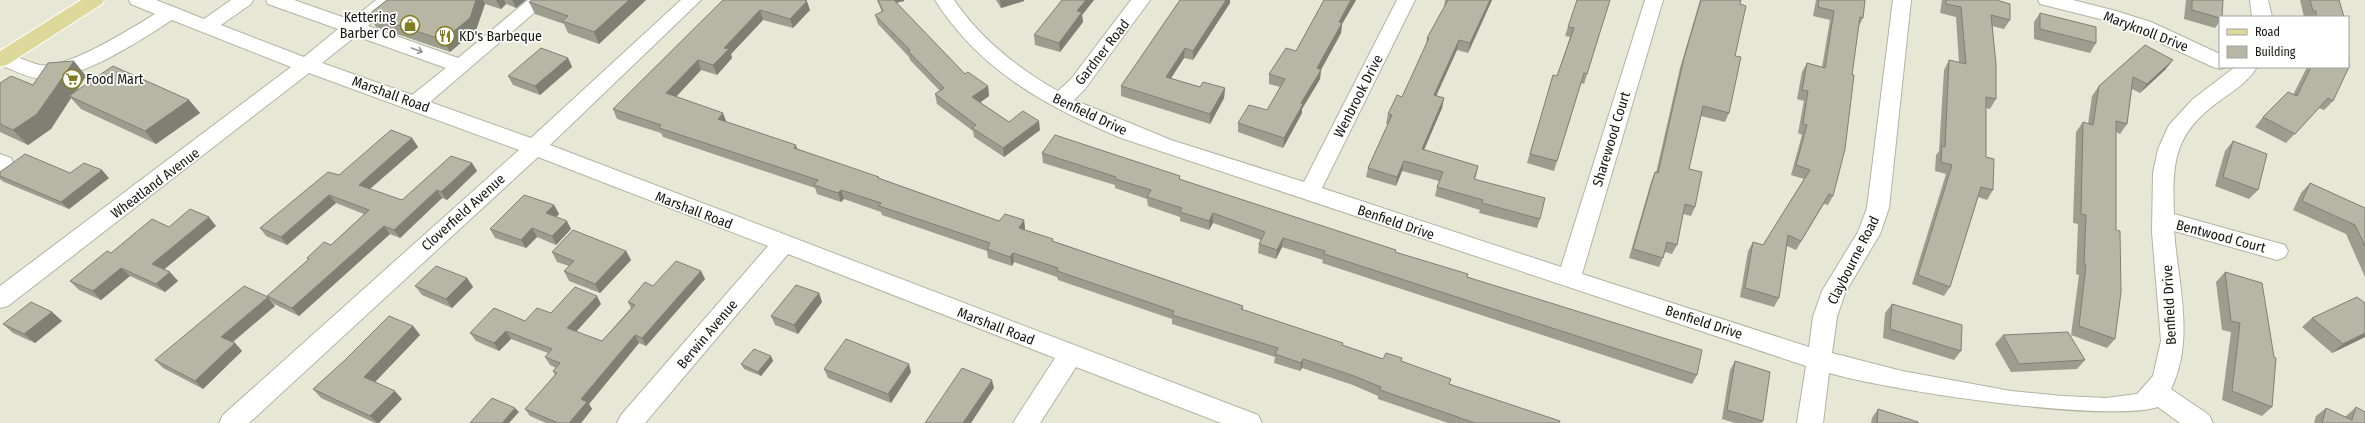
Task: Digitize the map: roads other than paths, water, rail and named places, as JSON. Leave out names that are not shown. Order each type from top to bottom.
[{"type":"main road","points":[[1,59],[95,0]]},
{"type":"street","name":"Marshall Road","points":[[138,0],[307,64],[416,103],[1248,423]]},
{"type":"street","points":[[207,26],[244,0]]},
{"type":"street","points":[[275,0],[461,66]]},
{"type":"street","name":"Wheatland Avenue","points":[[0,299],[181,163],[388,0]]},
{"type":"street","points":[[416,103],[540,0]]},
{"type":"street","name":"Cloverfield Avenue","points":[[232,423],[534,148],[692,0]]},
{"type":"street","name":"Benfield Drive","points":[[944,0],[970,34],[986,50],[1031,85],[1061,101],[1132,134],[1768,343],[1818,362],[1916,392],[1971,405],[2064,419],[2098,418],[2121,413],[2143,403],[2156,392],[2170,365],[2173,341],[2162,178],[2168,146],[2176,129],[2193,110],[2240,69]]},
{"type":"street","name":"Gardner Road","points":[[1061,101],[1078,84],[1141,0]]},
{"type":"street","name":"Wenbrook Drive","points":[[1309,193],[1406,0]]},
{"type":"street","name":"Sharewood Court","points":[[1569,278],[1654,0]]},
{"type":"street","name":"Claybourne Road","points":[[1810,423],[1825,317],[1834,291],[1869,234],[1878,208],[1902,0]]},
{"type":"street","name":"Maryknoll Drive","points":[[2047,0],[2110,16],[2144,27],[2219,62]]},
{"type":"street","points":[[2259,0],[2262,16]]},
{"type":"street","points":[[1,59],[40,72],[59,70],[113,49],[171,12]]},
{"type":"street","name":"Bentwood Court","points":[[2164,220],[2278,251]]},
{"type":"street","name":"Berwin Avenue","points":[[630,423],[783,244]]},
{"type":"street","points":[[1026,423],[1071,354]]},
{"type":"street","points":[[2156,392],[2200,423]]},
{"type":"place","name":"Kettering Barber Co","points":[[410,25]]},
{"type":"place","name":"KD's Barbeque","points":[[445,36]]},
{"type":"place","name":"Food Mart","points":[[72,79]]}]
